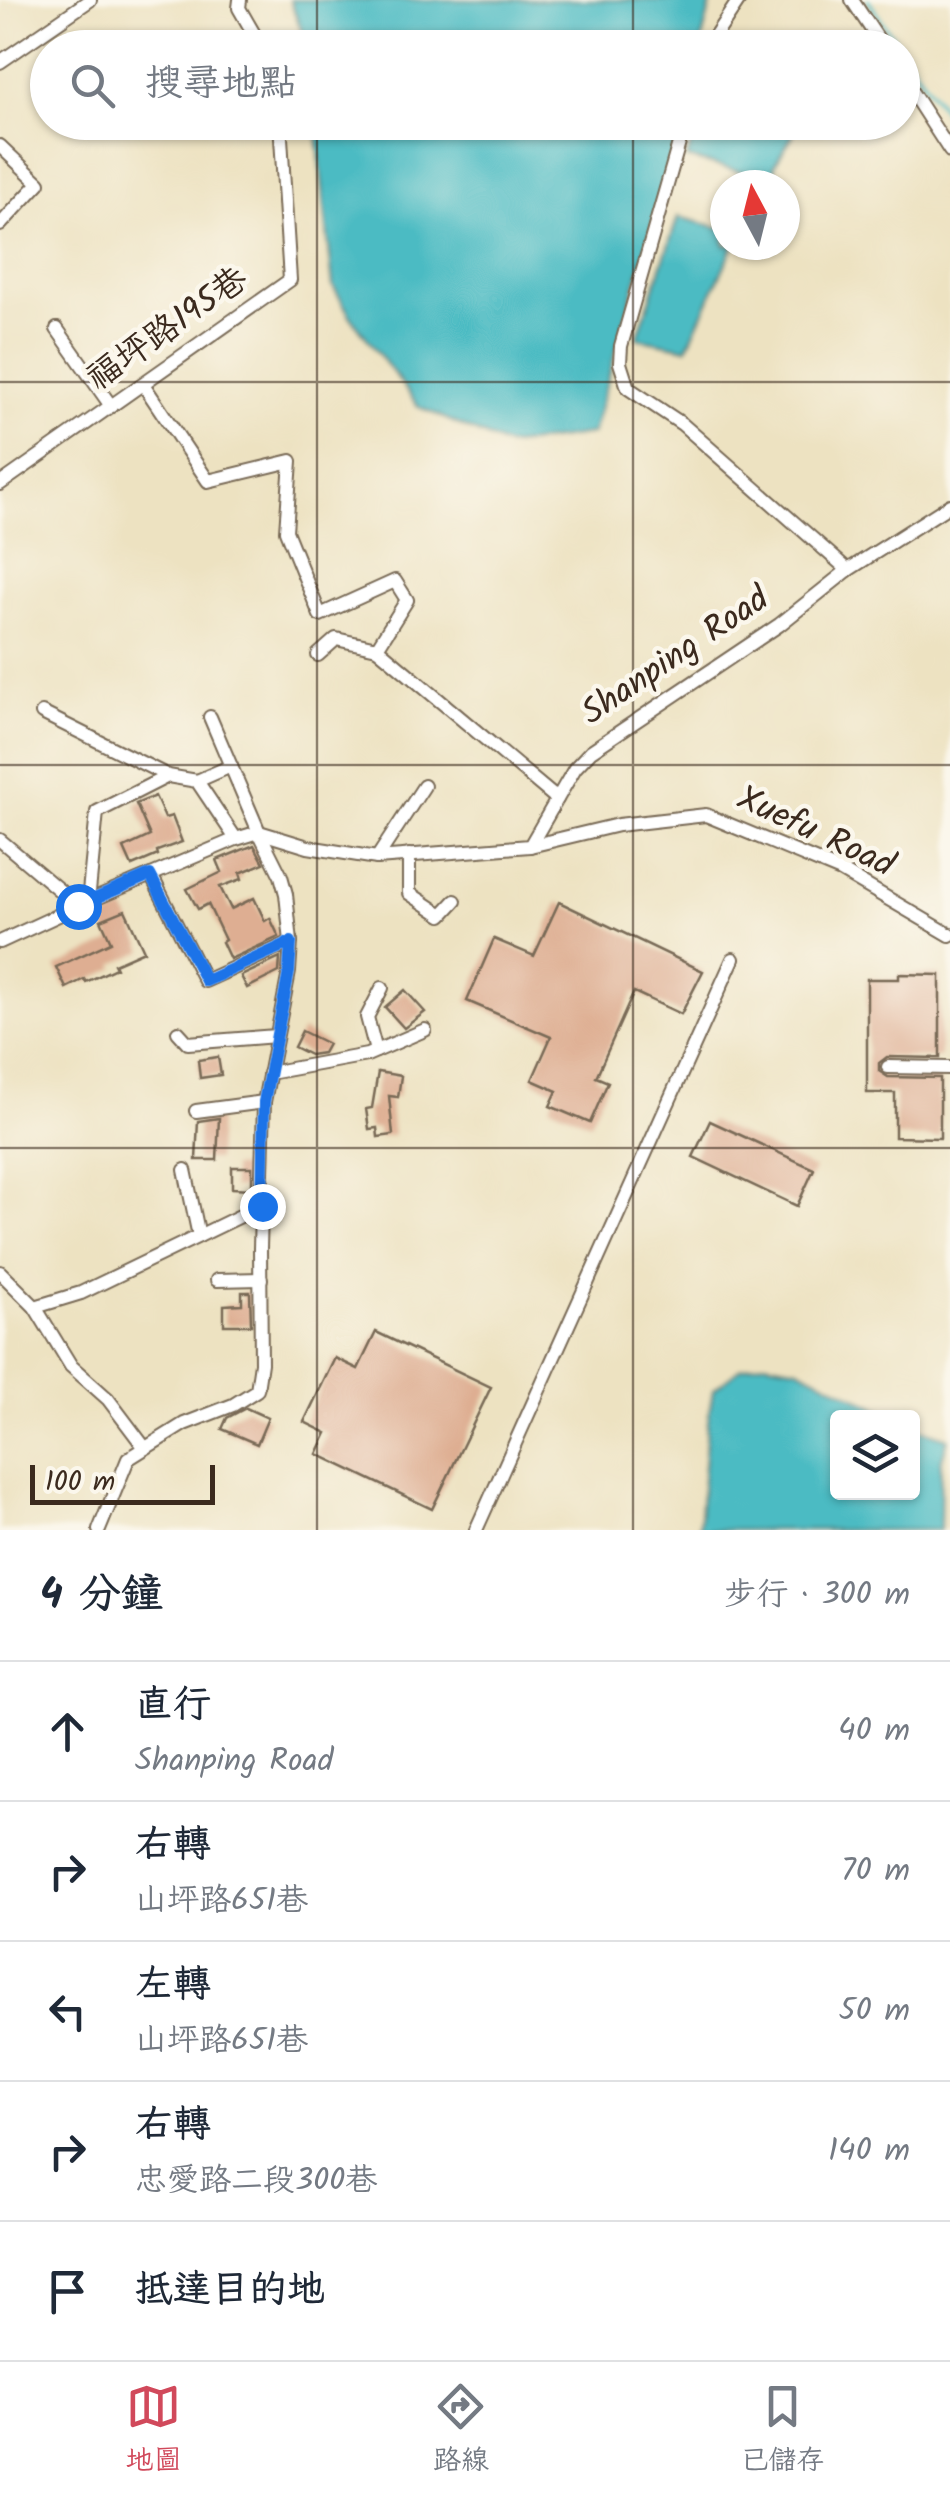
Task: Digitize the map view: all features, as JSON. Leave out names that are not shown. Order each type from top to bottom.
[{"type":"street","points":[[46,30],[90,0]]},
{"type":"street","points":[[240,0],[239,8],[252,30]]},
{"type":"street","points":[[719,30],[739,0]]},
{"type":"street","points":[[852,0],[872,30]]},
{"type":"street","points":[[0,62],[30,41]]},
{"type":"street","points":[[920,105],[950,151]]},
{"type":"street","name":"福坪路195巷","points":[[0,484],[290,280],[281,140]]},
{"type":"street","points":[[680,140],[621,346],[620,363],[628,388],[682,424],[848,570]]},
{"type":"street","points":[[0,146],[39,183],[0,225]]},
{"type":"street","points":[[57,329],[111,406]]},
{"type":"street","points":[[143,384],[208,481],[291,461],[286,531],[320,615],[395,581],[407,600],[377,648]]},
{"type":"street","name":"Shanping Road","points":[[530,846],[575,768],[590,751],[779,625],[848,570],[950,504]]},
{"type":"street","points":[[318,655],[336,640],[377,648],[557,799]]},
{"type":"street","points":[[42,713],[168,776],[198,781],[231,766]]},
{"type":"street","points":[[99,1530],[128,1459],[184,1424],[233,1406],[257,1390],[261,1362],[264,1102],[289,972],[291,942],[281,876],[210,717]]},
{"type":"street","points":[[83,904],[97,812],[168,776]]},
{"type":"street","points":[[198,781],[236,838]]},
{"type":"street","points":[[377,858],[424,786]]},
{"type":"street","name":"Xuefu Road","points":[[530,846],[618,825],[706,815],[841,871],[950,936]]},
{"type":"street","points":[[0,942],[236,838],[259,832],[308,848],[377,858],[530,846]]},
{"type":"street","points":[[0,840],[83,904]]},
{"type":"street","points":[[409,855],[409,892],[442,914],[455,901]]},
{"type":"street","points":[[150,875],[206,981],[291,942]]},
{"type":"street","points":[[476,1530],[733,959]]},
{"type":"street","points":[[376,1052],[368,1018],[382,988]]},
{"type":"street","points":[[270,1074],[367,1056],[425,1030]]},
{"type":"street","points":[[178,1032],[188,1043],[276,1036]]},
{"type":"street","points":[[888,1066],[950,1068]]},
{"type":"street","points":[[196,1111],[264,1102]]},
{"type":"street","points":[[186,1170],[200,1236]]},
{"type":"street","points":[[35,1306],[81,1293],[262,1206]]},
{"type":"street","points":[[0,1272],[35,1306],[71,1366],[108,1399],[145,1448]]},
{"type":"street","points":[[217,1280],[260,1279]]},
{"type":"water","points":[[290,0],[712,0],[704,30],[301,30]]},
{"type":"water","points":[[318,140],[677,140],[592,434],[507,446],[419,407],[351,317],[333,286]]},
{"type":"water","points":[[692,140],[790,140],[774,170],[735,170],[687,158]]},
{"type":"water","points":[[678,217],[710,225],[710,260],[727,260],[687,348],[637,338]]},
{"type":"water","points":[[764,1362],[798,1368],[882,1410],[830,1410],[830,1500],[920,1500],[920,1428],[948,1438],[941,1463],[940,1530],[699,1530],[713,1390],[741,1368]]},
{"type":"building","points":[[155,796],[165,818],[172,816],[182,842],[132,866],[124,848],[150,836],[136,804]]},
{"type":"building","points":[[254,845],[264,863],[240,873],[242,879],[220,887],[231,909],[254,898],[265,921],[270,918],[279,937],[230,959],[208,904],[198,909],[187,889],[222,872],[217,860]]},
{"type":"building","points":[[559,902],[703,971],[681,1014],[634,992],[596,1077],[608,1082],[590,1123],[550,1106],[557,1091],[532,1080],[551,1037],[467,1001],[494,939],[534,956]]},
{"type":"building","points":[[125,910],[144,951],[114,964],[116,968],[66,988],[56,967],[111,942],[101,920]]},
{"type":"building","points":[[280,958],[279,972],[247,988],[241,976]]},
{"type":"building","points":[[899,974],[940,975],[940,1058],[887,1057],[879,1063],[879,1071],[888,1077],[940,1078],[940,1138],[895,1137],[895,1093],[867,1093],[867,979],[899,979]]},
{"type":"building","points":[[405,990],[425,1012],[404,1028],[385,1007]]},
{"type":"building","points":[[302,1031],[328,1044],[323,1053],[310,1055],[294,1047]]},
{"type":"building","points":[[218,1057],[221,1075],[200,1078],[198,1060]]},
{"type":"building","points":[[378,1072],[401,1076],[398,1097],[389,1096],[393,1135],[378,1137],[377,1128],[369,1129],[366,1109],[372,1108]]},
{"type":"building","points":[[219,1118],[217,1160],[196,1160],[198,1121]]},
{"type":"building","points":[[710,1121],[814,1169],[797,1206],[693,1157]]},
{"type":"building","points":[[232,1167],[252,1167],[252,1189],[232,1188]]},
{"type":"building","points":[[242,1292],[250,1292],[251,1325],[224,1325],[224,1305],[242,1304]]},
{"type":"building","points":[[376,1332],[491,1387],[432,1509],[317,1454],[327,1433],[304,1422],[335,1358],[358,1369]]},
{"type":"building","points":[[246,1408],[268,1418],[257,1444],[222,1429],[227,1418]]},
{"type":"waterway","points":[[868,0],[888,30]]},
{"type":"waterway","points":[[920,76],[950,119]]},
{"type":"route","points":[[78,906],[150,875],[206,981],[291,942],[289,972],[264,1102],[262,1206]]}]
